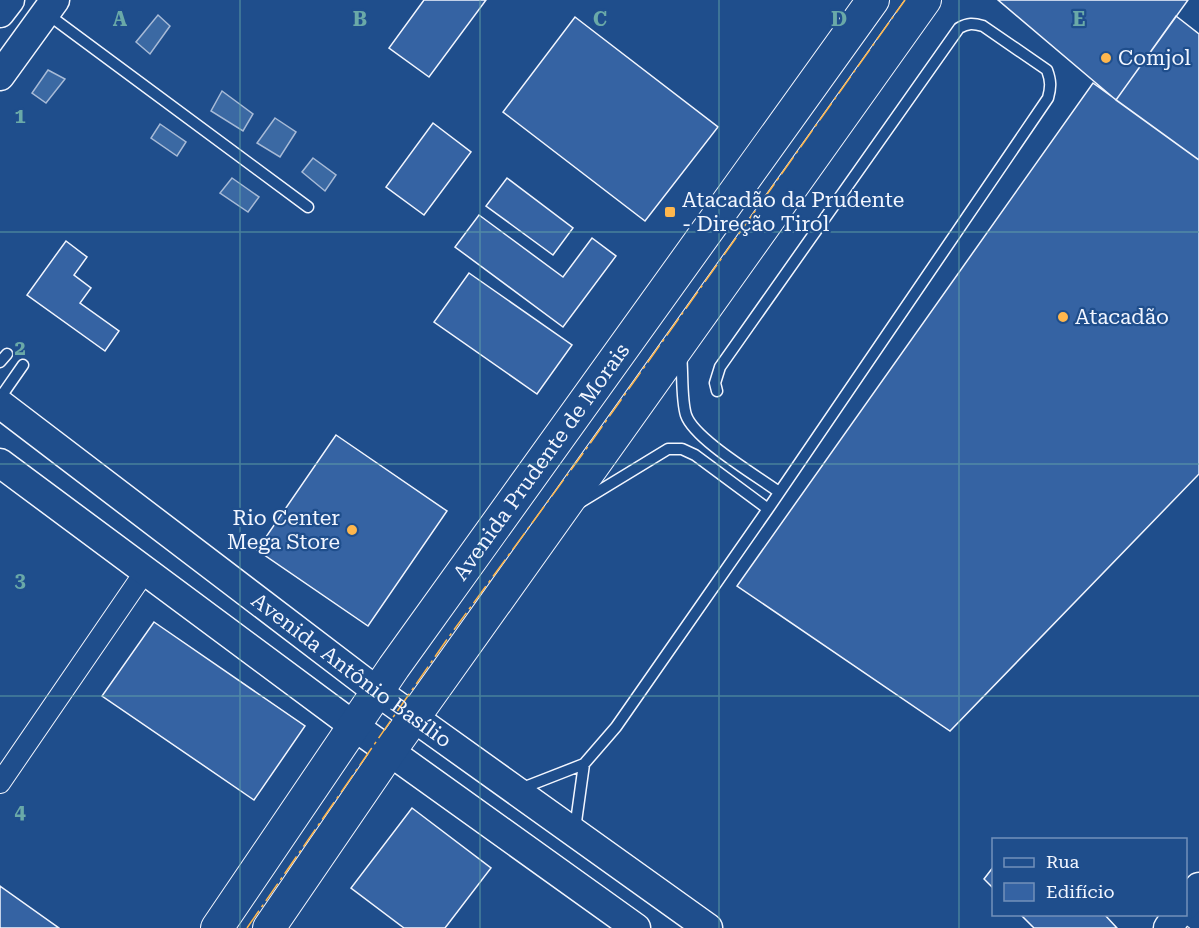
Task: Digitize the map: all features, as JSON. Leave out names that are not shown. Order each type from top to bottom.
[{"type":"main road","points":[[0,14],[10,0]]},
{"type":"main road","name":"Avenida Prudente de Morais","points":[[218,928],[354,726],[873,0]]},
{"type":"main road","name":"Avenida Prudente de Morais","points":[[269,928],[414,717],[925,0]]},
{"type":"main road","points":[[0,76],[50,6]]},
{"type":"main road","name":"Avenida Antônio Basílio","points":[[0,404],[378,692],[708,928]]},
{"type":"main road","name":"Avenida Antônio Basílio","points":[[0,463],[354,726],[636,928]]},
{"type":"main road","points":[[1187,901],[1199,886]]},
{"type":"main road","points":[[1168,928],[1177,916]]},
{"type":"street","points":[[0,783],[146,570]]},
{"type":"lane","points":[[50,6],[308,207]]},
{"type":"lane","points":[[516,791],[584,764],[616,726],[1048,98],[1051,88],[1047,70],[983,26],[974,23],[960,28],[720,367],[715,383],[717,391]]},
{"type":"lane","points":[[681,343],[686,414],[692,427],[779,492]]},
{"type":"lane","points":[[0,398],[23,365]]},
{"type":"lane","points":[[558,516],[668,449],[682,449],[695,455],[768,508]]},
{"type":"lane","points":[[574,832],[584,764]]},
{"type":"water","points":[[158,15],[170,26],[150,54],[136,42]]},
{"type":"water","points":[[48,70],[65,79],[46,103],[32,93]]},
{"type":"water","points":[[222,91],[253,114],[243,131],[211,111]]},
{"type":"water","points":[[275,118],[296,132],[280,157],[257,143]]},
{"type":"water","points":[[160,124],[186,142],[177,156],[151,138]]},
{"type":"water","points":[[313,158],[336,175],[325,191],[302,172]]},
{"type":"water","points":[[232,178],[259,197],[248,212],[220,193]]},
{"type":"building","points":[[424,0],[486,0],[429,77],[389,48]]},
{"type":"building","name":"Comjol","points":[[998,0],[1188,0],[1116,100]]},
{"type":"building","points":[[1176,16],[1199,34],[1199,160],[1116,100]]},
{"type":"building","points":[[575,17],[718,127],[645,221],[503,112]]},
{"type":"building","name":"Atacadão","points":[[1093,83],[1199,160],[1199,474],[950,731],[737,586]]},
{"type":"building","points":[[433,123],[471,152],[424,215],[386,187]]},
{"type":"building","points":[[507,178],[573,228],[553,255],[486,206]]},
{"type":"building","points":[[479,215],[563,277],[592,238],[616,256],[563,327],[455,247]]},
{"type":"building","points":[[66,241],[87,257],[74,275],[91,288],[80,303],[119,331],[105,351],[27,295]]},
{"type":"building","points":[[469,273],[572,345],[537,394],[434,322]]},
{"type":"building","name":"Rio Center Mega Store","points":[[336,435],[447,511],[368,626],[257,550]]},
{"type":"building","points":[[154,622],[305,726],[254,800],[102,696]]},
{"type":"building","points":[[412,808],[491,868],[445,928],[404,928],[351,888]]},
{"type":"building","points":[[992,869],[992,887],[984,879]]},
{"type":"building","points":[[0,886],[59,928],[0,928]]},
{"type":"building","points":[[1022,916],[1106,916],[1117,928],[1034,928]]},
{"type":"power","points":[[247,928],[448,638],[584,452],[905,0]]},
{"type":"place","name":"Comjol","points":[[1106,58]]},
{"type":"place","name":"Atacadão da Prudente - Direção Tirol","points":[[670,212]]},
{"type":"place","name":"Atacadão","points":[[1063,317]]},
{"type":"place","name":"Rio Center Mega Store","points":[[352,530]]}]
